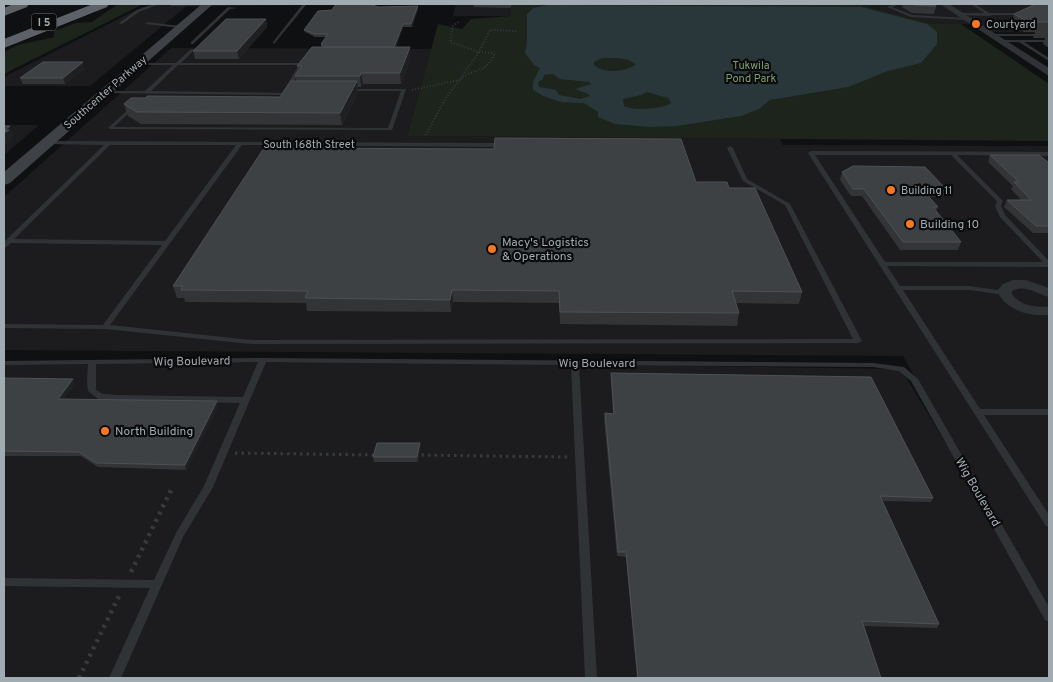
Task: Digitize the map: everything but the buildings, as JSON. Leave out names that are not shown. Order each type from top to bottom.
[{"type":"highway","name":"I 5","points":[[4,12],[23,4]]},
{"type":"highway","name":"I 5","points":[[4,40],[84,4]]},
{"type":"highway","points":[[4,44],[103,4]]},
{"type":"main road","name":"Southcenter Parkway","points":[[4,180],[207,4]]},
{"type":"street","points":[[944,4],[1049,74]]},
{"type":"street","points":[[1049,293],[1032,286],[1016,284],[1006,288],[1004,293],[1008,300],[1023,308],[1049,311]]},
{"type":"lane","points":[[121,23],[138,11],[157,4]]},
{"type":"lane","points":[[192,43],[229,8],[317,4]]},
{"type":"lane","points":[[896,7],[919,7],[915,4],[889,6],[898,12],[929,20],[990,14],[1018,14],[1038,4]]},
{"type":"lane","points":[[973,4],[990,14]]},
{"type":"lane","points":[[171,5],[303,6]]},
{"type":"lane","points":[[274,43],[303,6]]},
{"type":"lane","points":[[147,23],[180,27]]},
{"type":"lane","points":[[991,35],[1049,35]]},
{"type":"lane","points":[[1000,41],[1042,41],[1049,43]]},
{"type":"lane","points":[[1020,41],[1049,60]]},
{"type":"lane","points":[[146,93],[192,50]]},
{"type":"lane","points":[[283,94],[306,59]]},
{"type":"lane","points":[[138,64],[303,64]]},
{"type":"lane","points":[[104,92],[283,94],[295,90]]},
{"type":"lane","points":[[141,104],[134,105],[110,128],[390,129],[404,90],[344,90]]},
{"type":"lane","points":[[154,97],[159,93]]},
{"type":"lane","name":"South 168th Street","points":[[47,143],[506,145]]},
{"type":"lane","points":[[6,244],[109,143]]},
{"type":"lane","points":[[105,327],[240,144]]},
{"type":"lane","points":[[4,326],[105,327],[251,342],[858,341],[787,204],[745,180],[730,148]]},
{"type":"lane","points":[[1049,154],[811,153],[1049,523]]},
{"type":"lane","points":[[952,153],[1000,201],[998,206],[1002,216],[1049,264]]},
{"type":"lane","points":[[6,244],[168,243]]},
{"type":"lane","points":[[882,264],[1049,264]]},
{"type":"lane","points":[[898,288],[970,288],[1004,293]]},
{"type":"lane","points":[[115,678],[179,536],[208,487],[263,360]]},
{"type":"lane","name":"Wig Boulevard","points":[[4,363],[263,360],[873,366],[901,369],[914,379],[1049,617]]},
{"type":"lane","points":[[92,362],[90,382],[92,391],[101,397],[246,400]]},
{"type":"lane","points":[[575,363],[591,678]]},
{"type":"lane","points":[[978,412],[1049,412]]},
{"type":"lane","points":[[4,582],[156,584]]},
{"type":"path","points":[[404,90],[420,89],[459,80],[481,71],[491,62],[494,56],[492,53],[479,52],[450,42],[453,26],[460,21]]},
{"type":"path","points":[[421,144],[459,80],[479,52],[490,30],[518,31]]},
{"type":"path","points":[[222,453],[381,455]]},
{"type":"path","points":[[411,455],[580,457]]},
{"type":"shaded area","points":[[154,4],[189,4],[90,86],[4,86],[4,77],[140,8]]},
{"type":"shaded area","points":[[456,4],[512,4],[510,16],[453,16]]},
{"type":"shaded area","points":[[627,4],[1049,4],[1049,33],[987,32],[974,24],[933,24],[861,5]]},
{"type":"shaded area","points":[[548,5],[861,7],[927,24],[937,32],[937,44],[921,63],[888,71],[848,87],[770,100],[759,109],[741,116],[677,126],[650,127],[615,124],[598,117],[598,112],[584,103],[561,102],[543,96],[533,90],[533,82],[540,68],[534,65],[525,53],[527,14],[533,8]],"holes":[[[603,58],[629,60],[636,65],[615,71],[604,70],[594,65],[594,62]],[[553,74],[560,79],[589,82],[591,84],[575,89],[590,96],[580,99],[559,95],[556,90],[539,87],[538,82],[543,79],[544,75]],[[647,92],[668,98],[671,103],[662,107],[648,109],[624,106],[623,99]]]},
{"type":"shaded area","points":[[171,48],[431,49],[407,136],[780,139],[783,145],[1049,146],[1049,678],[4,678],[4,363],[263,360],[901,369],[1039,598],[903,356],[4,350],[4,197]]},
{"type":"shaded area","points":[[4,125],[39,125],[4,155]]},
{"type":"green space","points":[[118,4],[143,4],[4,74],[4,52],[18,45],[54,37],[54,31],[76,23],[92,22]]},
{"type":"green space","name":"Tukwila Pond Park","points":[[512,4],[861,5],[933,24],[961,24],[1049,84],[1049,141],[407,136],[438,24],[462,29],[471,19],[510,16]]},
{"type":"place","name":"Courtyard","points":[[976,24]]},
{"type":"place","name":"Building 11","points":[[891,190]]},
{"type":"place","name":"Building 10","points":[[910,224]]},
{"type":"place","name":"Macy's Logistics & Operations","points":[[492,249]]},
{"type":"place","name":"North Building","points":[[105,431]]}]
